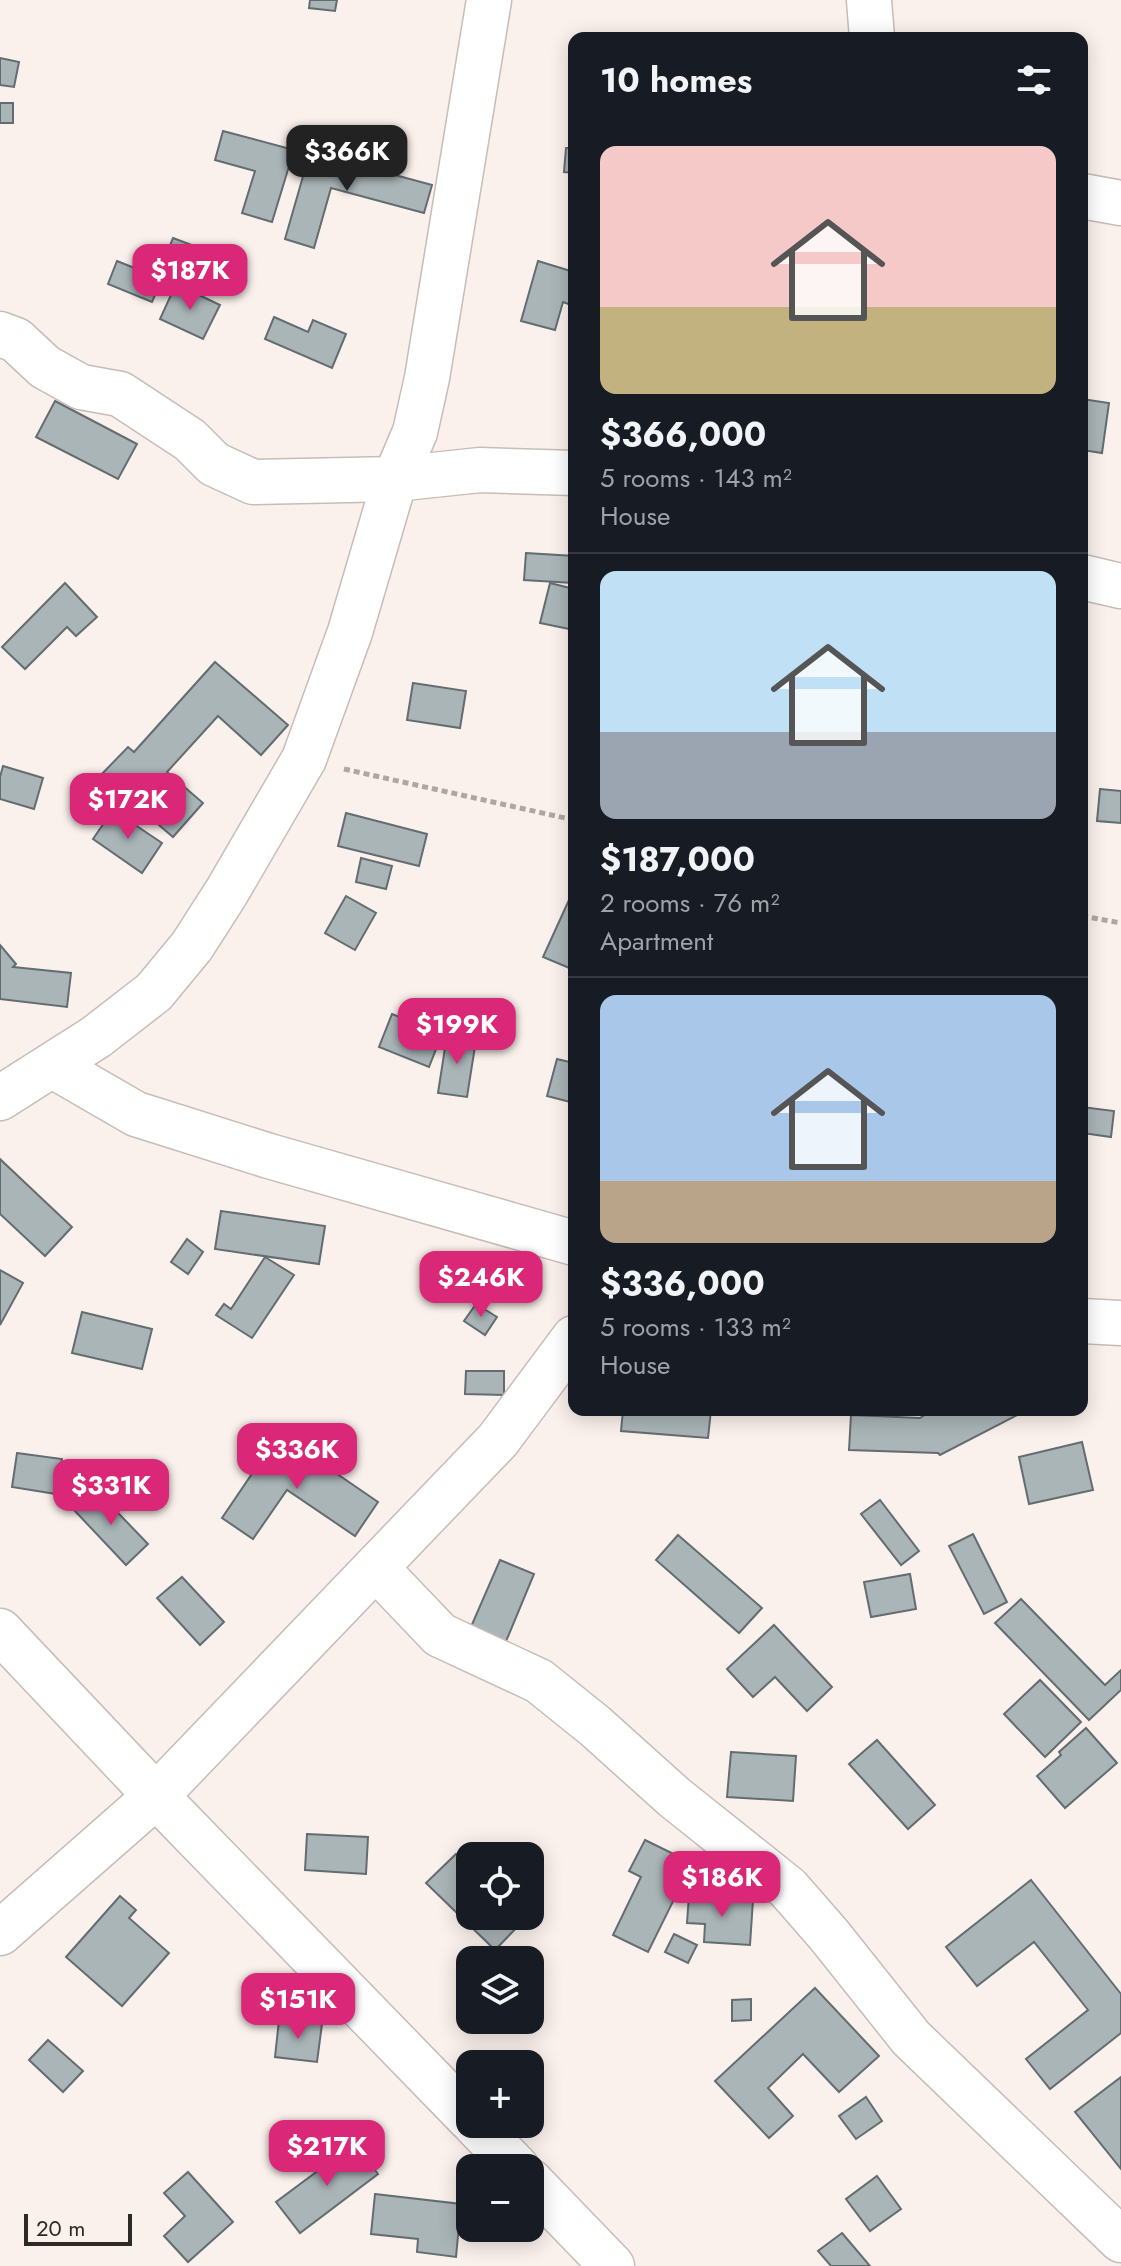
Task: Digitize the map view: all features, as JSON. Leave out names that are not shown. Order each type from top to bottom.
[{"type":"street","points":[[19,1079],[96,1037],[154,992],[192,946],[304,759],[350,632],[395,479],[415,432],[427,378],[489,0]]},
{"type":"street","points":[[869,0],[872,32]]},
{"type":"street","points":[[1088,197],[1121,203]]},
{"type":"street","points":[[0,334],[16,340],[45,367],[81,387],[120,394],[190,440],[214,464],[253,482],[395,479],[480,470],[568,473]]},
{"type":"street","points":[[1088,578],[1121,586]]},
{"type":"street","points":[[19,1079],[269,1156],[568,1241]]},
{"type":"street","points":[[1088,1321],[1121,1323]]},
{"type":"street","points":[[0,1933],[156,1796],[498,1440],[568,1346]]},
{"type":"street","points":[[376,1568],[440,1635],[539,1681],[674,1797],[788,1888],[911,2038],[1121,2240]]},
{"type":"street","points":[[0,1631],[456,2105]]},
{"type":"street","points":[[488,2138],[504,2154]]},
{"type":"street","points":[[544,2196],[612,2266]]},
{"type":"path","points":[[304,759],[568,819]]},
{"type":"path","points":[[1088,917],[1121,923]]},
{"type":"building","points":[[310,0],[337,0],[335,11],[309,8]]},
{"type":"building","points":[[0,58],[19,62],[14,87],[0,85]]},
{"type":"building","points":[[0,103],[13,103],[13,123],[0,123]]},
{"type":"building","points":[[223,131],[294,150],[272,222],[242,213],[255,171],[215,160]]},
{"type":"building","points":[[566,148],[568,148],[568,172],[564,172]]},
{"type":"building","points":[[310,152],[432,185],[424,213],[331,188],[314,248],[285,239]]},
{"type":"building","points":[[173,238],[213,253],[202,280],[162,265]]},
{"type":"building","points":[[117,261],[162,279],[152,302],[108,284]]},
{"type":"building","points":[[538,261],[568,270],[568,304],[563,302],[555,330],[521,321]]},
{"type":"building","points":[[176,284],[220,305],[203,339],[160,319]]},
{"type":"building","points":[[274,317],[308,332],[313,320],[346,334],[332,368],[265,339]]},
{"type":"building","points":[[1088,400],[1109,403],[1102,453],[1088,451]]},
{"type":"building","points":[[55,401],[137,444],[118,479],[36,437]]},
{"type":"building","points":[[526,553],[568,556],[568,583],[524,580]]},
{"type":"building","points":[[65,583],[97,617],[76,636],[67,627],[25,669],[2,647]]},
{"type":"building","points":[[550,583],[568,588],[568,629],[540,623]]},
{"type":"building","points":[[215,662],[288,725],[261,755],[218,716],[167,772],[203,803],[173,837],[138,807],[133,812],[97,779],[128,747],[134,752]]},
{"type":"building","points":[[413,683],[466,691],[460,728],[407,720]]},
{"type":"building","points":[[3,766],[43,778],[34,809],[0,799]]},
{"type":"building","points":[[1100,789],[1121,791],[1121,823],[1097,821]]},
{"type":"building","points":[[113,810],[162,843],[142,873],[93,839]]},
{"type":"building","points":[[346,813],[427,834],[419,866],[338,846]]},
{"type":"building","points":[[361,858],[392,866],[386,889],[356,882]]},
{"type":"building","points":[[346,896],[376,913],[355,950],[325,933]]},
{"type":"building","points":[[568,902],[568,967],[543,957]]},
{"type":"building","points":[[0,945],[16,964],[13,967],[71,973],[67,1007],[0,999]]},
{"type":"building","points":[[392,1014],[442,1034],[429,1067],[379,1047]]},
{"type":"building","points":[[447,1035],[476,1040],[467,1097],[438,1093]]},
{"type":"building","points":[[557,1059],[568,1062],[568,1101],[547,1096]]},
{"type":"building","points":[[1088,1108],[1114,1111],[1111,1137],[1088,1134]]},
{"type":"building","points":[[0,1159],[72,1227],[45,1256],[0,1214]]},
{"type":"building","points":[[221,1211],[325,1226],[319,1264],[215,1249]]},
{"type":"building","points":[[187,1239],[203,1252],[188,1274],[171,1262]]},
{"type":"building","points":[[265,1257],[294,1275],[252,1338],[216,1315],[224,1304],[231,1309]]},
{"type":"building","points":[[0,1270],[23,1283],[0,1325]]},
{"type":"building","points":[[476,1304],[497,1317],[485,1335],[464,1321]]},
{"type":"building","points":[[82,1312],[152,1329],[142,1369],[72,1353]]},
{"type":"building","points":[[466,1371],[504,1371],[504,1395],[465,1394]]},
{"type":"building","points":[[622,1416],[710,1416],[708,1438],[621,1431]]},
{"type":"building","points":[[851,1416],[1015,1416],[940,1455],[849,1450]]},
{"type":"building","points":[[279,1434],[378,1502],[355,1536],[287,1490],[253,1539],[222,1518]]},
{"type":"building","points":[[1082,1442],[1093,1490],[1029,1504],[1019,1457]]},
{"type":"building","points":[[17,1453],[62,1459],[56,1494],[12,1487]]},
{"type":"building","points":[[96,1490],[148,1544],[126,1565],[74,1510]]},
{"type":"building","points":[[880,1500],[919,1551],[901,1565],[861,1514]]},
{"type":"building","points":[[973,1534],[1007,1602],[984,1614],[949,1546]]},
{"type":"building","points":[[678,1535],[762,1608],[739,1633],[656,1560]]},
{"type":"building","points":[[500,1560],[534,1574],[502,1651],[467,1636]]},
{"type":"building","points":[[910,1574],[916,1609],[871,1617],[864,1582]]},
{"type":"building","points":[[182,1577],[224,1622],[200,1645],[157,1598]]},
{"type":"building","points":[[1021,1599],[1105,1685],[1121,1670],[1121,1690],[1089,1720],[995,1623]]},
{"type":"building","points":[[774,1625],[832,1687],[807,1711],[775,1677],[753,1697],[727,1669]]},
{"type":"building","points":[[1040,1680],[1081,1722],[1045,1757],[1004,1714]]},
{"type":"building","points":[[1086,1728],[1117,1763],[1065,1808],[1037,1776]]},
{"type":"building","points":[[877,1740],[935,1805],[908,1829],[849,1764]]},
{"type":"building","points":[[731,1752],[796,1756],[793,1801],[727,1797]]},
{"type":"building","points":[[307,1834],[368,1837],[366,1874],[305,1870]]},
{"type":"building","points":[[645,1840],[692,1863],[648,1952],[613,1935],[641,1877],[629,1871]]},
{"type":"building","points":[[456,1854],[456,1912],[426,1883]]},
{"type":"building","points":[[1031,1880],[1121,1994],[1121,2033],[1050,2089],[1026,2059],[1088,2010],[1034,1942],[977,1986],[946,1947]]},
{"type":"building","points":[[689,1895],[753,1900],[750,1945],[704,1942],[705,1924],[687,1923]]},
{"type":"building","points":[[120,1896],[136,1910],[129,1918],[169,1953],[122,2006],[66,1957]]},
{"type":"building","points":[[474,1930],[514,1930],[499,1946],[491,1946]]},
{"type":"building","points":[[674,1934],[697,1945],[688,1963],[665,1952]]},
{"type":"building","points":[[815,1988],[879,2056],[839,2092],[803,2054],[768,2088],[793,2116],[769,2138],[715,2081]]},
{"type":"building","points":[[751,1999],[751,2020],[732,2021],[732,2000]]},
{"type":"building","points":[[279,2020],[322,2024],[317,2062],[275,2057]]},
{"type":"building","points":[[48,2040],[83,2071],[63,2092],[29,2060]]},
{"type":"building","points":[[1121,2077],[1121,2169],[1075,2112]]},
{"type":"building","points":[[866,2097],[882,2121],[856,2139],[839,2116]]},
{"type":"building","points":[[354,2144],[378,2174],[300,2233],[276,2202]]},
{"type":"building","points":[[188,2172],[233,2222],[188,2262],[164,2236],[185,2216],[164,2193]]},
{"type":"building","points":[[877,2176],[901,2209],[870,2231],[846,2199]]},
{"type":"building","points":[[375,2194],[456,2203],[456,2257],[417,2252],[418,2239],[371,2234]]},
{"type":"building","points":[[842,2233],[870,2266],[831,2266],[818,2251]]}]
